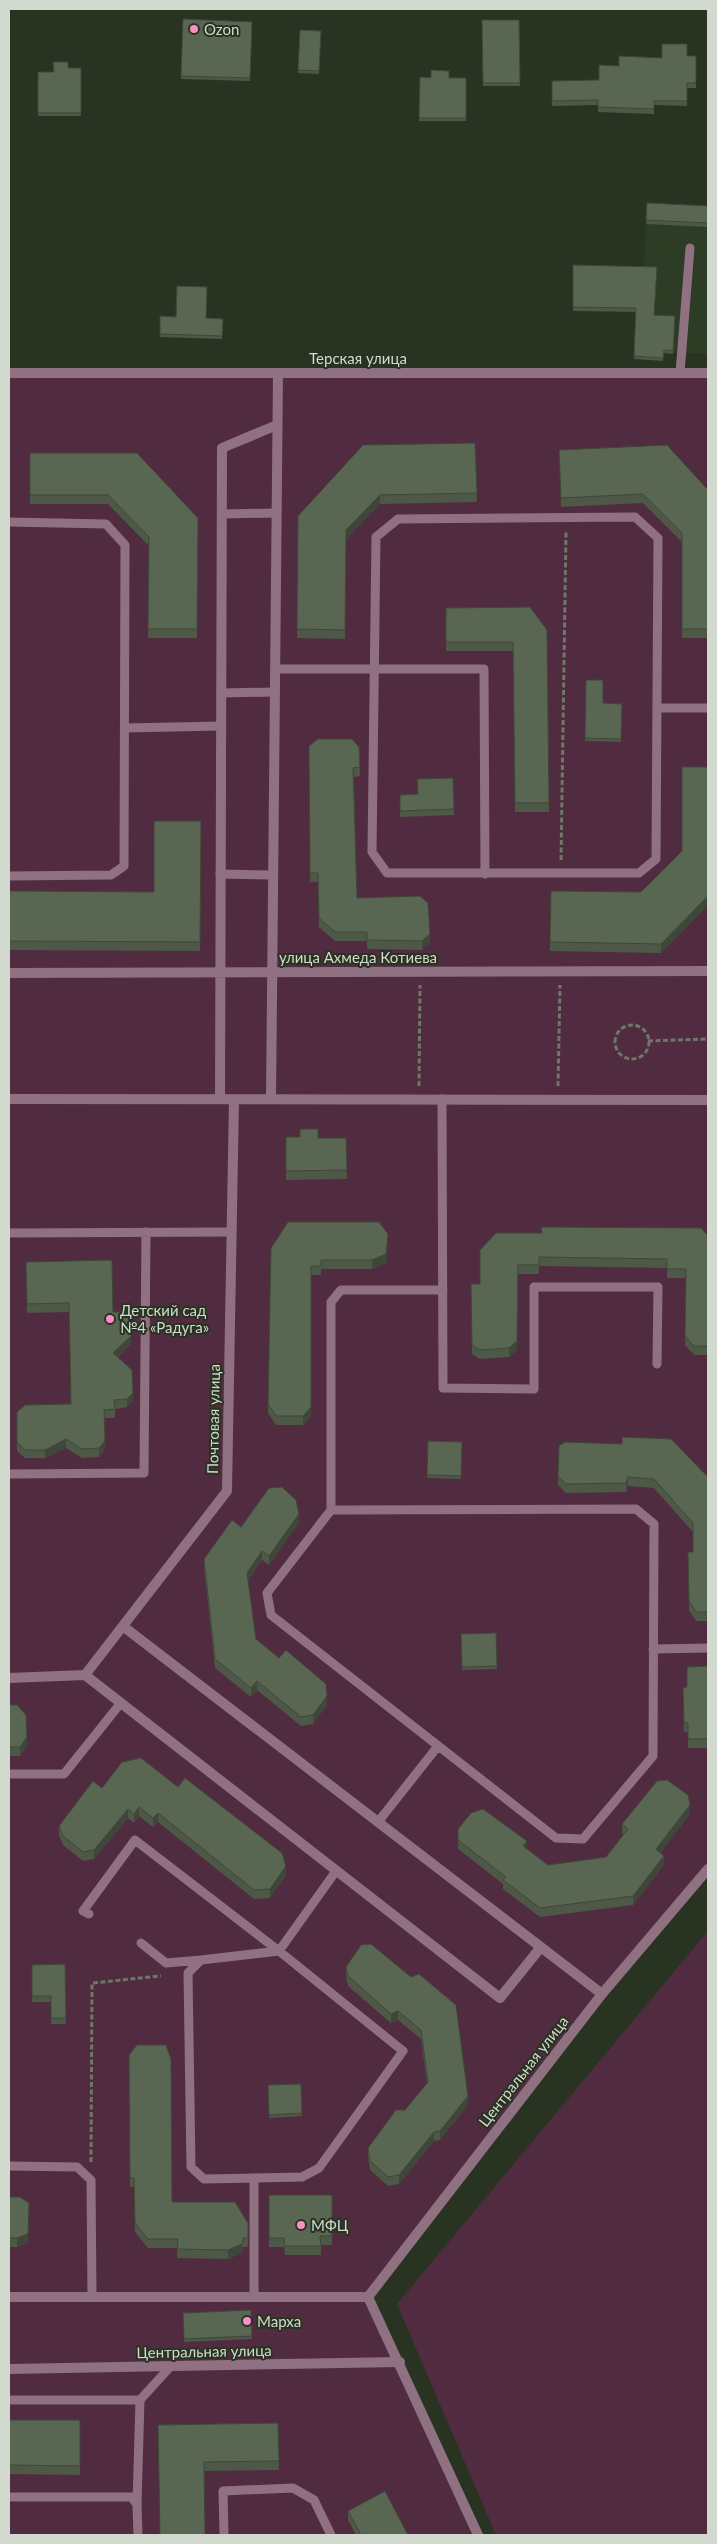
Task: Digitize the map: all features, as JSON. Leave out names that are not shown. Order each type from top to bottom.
[{"type":"street","points":[[271,1099],[278,373]]},
{"type":"street","name":"Терская улица","points":[[9,374],[708,373]]},
{"type":"street","points":[[220,1099],[222,448],[277,425]]},
{"type":"street","name":"улица Ахмеда Котиева","points":[[9,973],[708,971]]},
{"type":"street","points":[[9,1099],[708,1100]]},
{"type":"street","name":"Почтовая улица","points":[[85,1676],[227,1491],[234,1099]]},
{"type":"street","points":[[124,1626],[602,1994]]},
{"type":"street","points":[[9,1678],[85,1676],[500,1998],[541,1947]]},
{"type":"street","name":"Центральная улица","points":[[368,2297],[602,1994],[708,1868]]},
{"type":"street","points":[[9,2297],[368,2297],[400,2362],[478,2535]]},
{"type":"street","name":"Центральная улица","points":[[9,2369],[400,2362]]},
{"type":"lane","points":[[680,373],[690,248]]},
{"type":"lane","points":[[222,514],[276,513]]},
{"type":"lane","points":[[635,516],[658,538],[656,859],[639,873],[387,873],[372,852],[375,669],[376,537],[398,519],[635,516]]},
{"type":"lane","points":[[9,522],[106,524],[125,545],[124,866],[111,875],[9,876]]},
{"type":"lane","points":[[275,669],[484,669],[485,874]]},
{"type":"lane","points":[[221,693],[275,692]]},
{"type":"lane","points":[[657,708],[708,708]]},
{"type":"lane","points":[[125,728],[221,726]]},
{"type":"lane","points":[[220,874],[272,875]]},
{"type":"lane","points":[[442,1099],[443,1388],[534,1389],[534,1287],[658,1287],[657,1364]]},
{"type":"lane","points":[[9,1474],[144,1474],[146,1232]]},
{"type":"lane","points":[[9,1233],[231,1232]]},
{"type":"lane","points":[[331,1510],[636,1510],[654,1524],[653,1756],[583,1838],[556,1838],[271,1615],[267,1593],[331,1510],[331,1302],[341,1290],[443,1290]]},
{"type":"lane","points":[[653,1650],[708,1648]]},
{"type":"lane","points":[[9,1774],[64,1774],[120,1704]]},
{"type":"lane","points":[[378,1822],[438,1746]]},
{"type":"lane","points":[[89,1914],[83,1910],[135,1840],[279,1951],[403,2051],[319,2168],[302,2177],[204,2179],[191,2167],[188,1973],[202,1960]]},
{"type":"lane","points":[[141,1943],[166,1963],[279,1951],[336,1871]]},
{"type":"lane","points":[[9,2166],[77,2166],[91,2180],[92,2297]]},
{"type":"lane","points":[[254,2178],[254,2297]]},
{"type":"lane","points":[[138,2535],[140,2400],[170,2367]]},
{"type":"lane","points":[[9,2400],[140,2400]]},
{"type":"lane","points":[[224,2535],[223,2491],[293,2488],[314,2500],[331,2535]]},
{"type":"lane","points":[[9,2497],[126,2496],[134,2498],[137,2504]]},
{"type":"path","points":[[561,873],[566,517]]},
{"type":"path","points":[[558,1100],[560,971]]},
{"type":"path","points":[[418,1099],[420,972]]},
{"type":"path","points":[[632,1024],[642,1028],[648,1036],[648,1041],[648,1047],[642,1056],[632,1060],[621,1056],[615,1047],[615,1036],[621,1028],[632,1024]]},
{"type":"path","points":[[648,1041],[708,1039]]},
{"type":"path","points":[[91,2180],[92,1983],[188,1973]]},
{"type":"shaded area","points":[[647,206],[708,209],[708,354],[664,353],[663,361],[641,323]]},
{"type":"shaded area","points":[[9,373],[708,373],[708,1869],[602,1994],[368,2297],[478,2535],[9,2535]]},
{"type":"shaded area","points":[[708,1931],[708,2535],[496,2535],[397,2304]]},
{"type":"building","points":[[183,19],[252,22],[250,78],[181,76]]},
{"type":"building","points":[[482,20],[519,20],[520,83],[483,83]]},
{"type":"building","points":[[300,30],[321,31],[319,71],[298,70]]},
{"type":"building","points":[[662,44],[687,44],[687,56],[696,56],[696,83],[687,83],[687,101],[654,101],[654,109],[598,107],[598,100],[552,101],[552,81],[599,80],[599,65],[619,66],[619,56],[662,58]]},
{"type":"building","points":[[53,62],[68,62],[68,68],[81,68],[81,113],[38,113],[38,72],[54,72]]},
{"type":"building","points":[[431,70],[449,71],[449,78],[466,78],[466,118],[419,118],[420,77],[431,78]]},
{"type":"building","points":[[647,203],[708,206],[708,223],[646,220]]},
{"type":"building","points":[[573,265],[657,267],[654,315],[675,316],[673,351],[664,350],[663,358],[634,356],[636,308],[573,307]]},
{"type":"building","points":[[177,286],[207,287],[206,318],[223,319],[222,336],[160,334],[160,316],[176,317]]},
{"type":"building","points":[[475,443],[477,493],[380,495],[346,530],[345,630],[297,629],[298,516],[363,445]]},
{"type":"building","points":[[667,445],[708,490],[708,629],[682,629],[682,533],[643,494],[561,498],[559,450]]},
{"type":"building","points":[[30,453],[137,453],[198,518],[197,629],[148,629],[149,537],[108,495],[30,495]]},
{"type":"building","points":[[530,607],[547,630],[549,803],[515,803],[513,642],[446,642],[446,608]]},
{"type":"building","points":[[586,680],[603,680],[603,703],[622,704],[621,739],[585,738]]},
{"type":"building","points":[[318,739],[352,739],[359,747],[360,767],[353,768],[357,898],[420,896],[428,903],[430,934],[422,941],[367,940],[367,932],[335,932],[319,918],[318,873],[310,873],[309,746]]},
{"type":"building","points":[[682,767],[708,767],[708,896],[661,944],[550,942],[551,891],[641,892],[682,851]]},
{"type":"building","points":[[453,778],[454,809],[400,811],[400,795],[418,794],[417,779]]},
{"type":"building","points":[[154,821],[201,821],[200,942],[9,941],[9,891],[154,892]]},
{"type":"building","points":[[300,1129],[318,1129],[318,1138],[346,1138],[347,1170],[286,1171],[286,1137],[300,1137]]},
{"type":"building","points":[[288,1222],[379,1222],[388,1234],[386,1254],[372,1260],[321,1260],[321,1266],[311,1266],[311,1407],[303,1416],[276,1416],[268,1404],[271,1248]]},
{"type":"building","points":[[541,1227],[701,1228],[708,1236],[708,1346],[694,1346],[685,1336],[686,1269],[667,1269],[667,1259],[539,1257],[539,1265],[518,1265],[517,1341],[509,1348],[480,1350],[472,1345],[471,1284],[480,1284],[480,1250],[496,1233],[542,1233]]},
{"type":"building","points":[[112,1260],[113,1312],[124,1312],[131,1319],[131,1336],[113,1353],[132,1370],[133,1393],[127,1399],[114,1400],[115,1409],[104,1410],[105,1441],[99,1448],[82,1449],[66,1439],[45,1450],[25,1450],[17,1442],[17,1412],[25,1405],[71,1404],[69,1303],[27,1304],[26,1262]]},
{"type":"building","points":[[622,1437],[671,1439],[708,1477],[708,1612],[696,1612],[689,1601],[688,1552],[693,1552],[693,1523],[654,1479],[628,1477],[626,1483],[566,1484],[558,1476],[559,1446],[565,1442],[622,1444]]},
{"type":"building","points":[[428,1441],[462,1442],[461,1476],[427,1475]]},
{"type":"building","points":[[282,1487],[296,1500],[299,1514],[269,1556],[262,1551],[247,1573],[256,1639],[279,1658],[286,1650],[326,1684],[327,1696],[313,1715],[301,1717],[257,1681],[251,1688],[215,1659],[204,1559],[232,1520],[241,1527],[269,1488]]},
{"type":"building","points":[[496,1633],[497,1666],[462,1667],[461,1634]]},
{"type":"building","points":[[708,1666],[708,1739],[688,1739],[688,1723],[684,1723],[683,1688],[687,1687],[687,1667]]},
{"type":"building","points":[[9,1705],[17,1705],[26,1715],[27,1737],[20,1747],[9,1747]]},
{"type":"building","points":[[141,1758],[178,1787],[185,1778],[282,1853],[286,1866],[270,1889],[254,1890],[158,1813],[153,1818],[139,1807],[134,1814],[128,1809],[94,1850],[83,1852],[63,1836],[59,1826],[93,1781],[102,1788],[122,1762]]},
{"type":"building","points":[[667,1780],[688,1795],[690,1805],[656,1849],[664,1856],[633,1896],[540,1908],[503,1880],[506,1877],[458,1840],[458,1829],[471,1813],[483,1809],[527,1841],[523,1846],[548,1865],[606,1857],[628,1829],[622,1824],[657,1781]]},
{"type":"building","points":[[371,1944],[411,1977],[419,1974],[456,2005],[468,2096],[440,2131],[434,2132],[399,2175],[388,2177],[370,2161],[368,2148],[396,2110],[405,2110],[428,2082],[421,2030],[398,2011],[391,2014],[348,1976],[346,1967],[361,1945]]},
{"type":"building","points":[[65,1964],[66,2018],[51,2018],[51,1996],[32,1996],[32,1965]]},
{"type":"building","points":[[137,2045],[166,2045],[171,2059],[172,2202],[235,2202],[248,2223],[248,2238],[243,2238],[242,2244],[228,2250],[177,2249],[178,2239],[148,2239],[135,2223],[134,2178],[130,2178],[129,2055]]},
{"type":"building","points":[[301,2084],[302,2113],[269,2115],[268,2085]]},
{"type":"building","name":"МФЦ","points":[[269,2195],[332,2195],[332,2236],[320,2236],[321,2246],[285,2246],[284,2238],[269,2238]]},
{"type":"building","points":[[9,2197],[20,2197],[29,2203],[28,2234],[17,2238],[9,2238]]},
{"type":"building","points":[[251,2310],[252,2336],[184,2339],[183,2313]]},
{"type":"building","points":[[9,2420],[80,2420],[80,2466],[9,2465]]},
{"type":"building","points":[[278,2423],[279,2461],[204,2462],[205,2535],[160,2535],[158,2425]]},
{"type":"building","points":[[385,2491],[408,2535],[361,2535],[348,2511]]},
{"type":"place","name":"Ozon","points":[[194,29]]},
{"type":"place","name":"Детский сад №4 «Радуга»","points":[[110,1319]]},
{"type":"place","name":"МФЦ","points":[[301,2225]]},
{"type":"place","name":"Марха","points":[[247,2321]]}]
